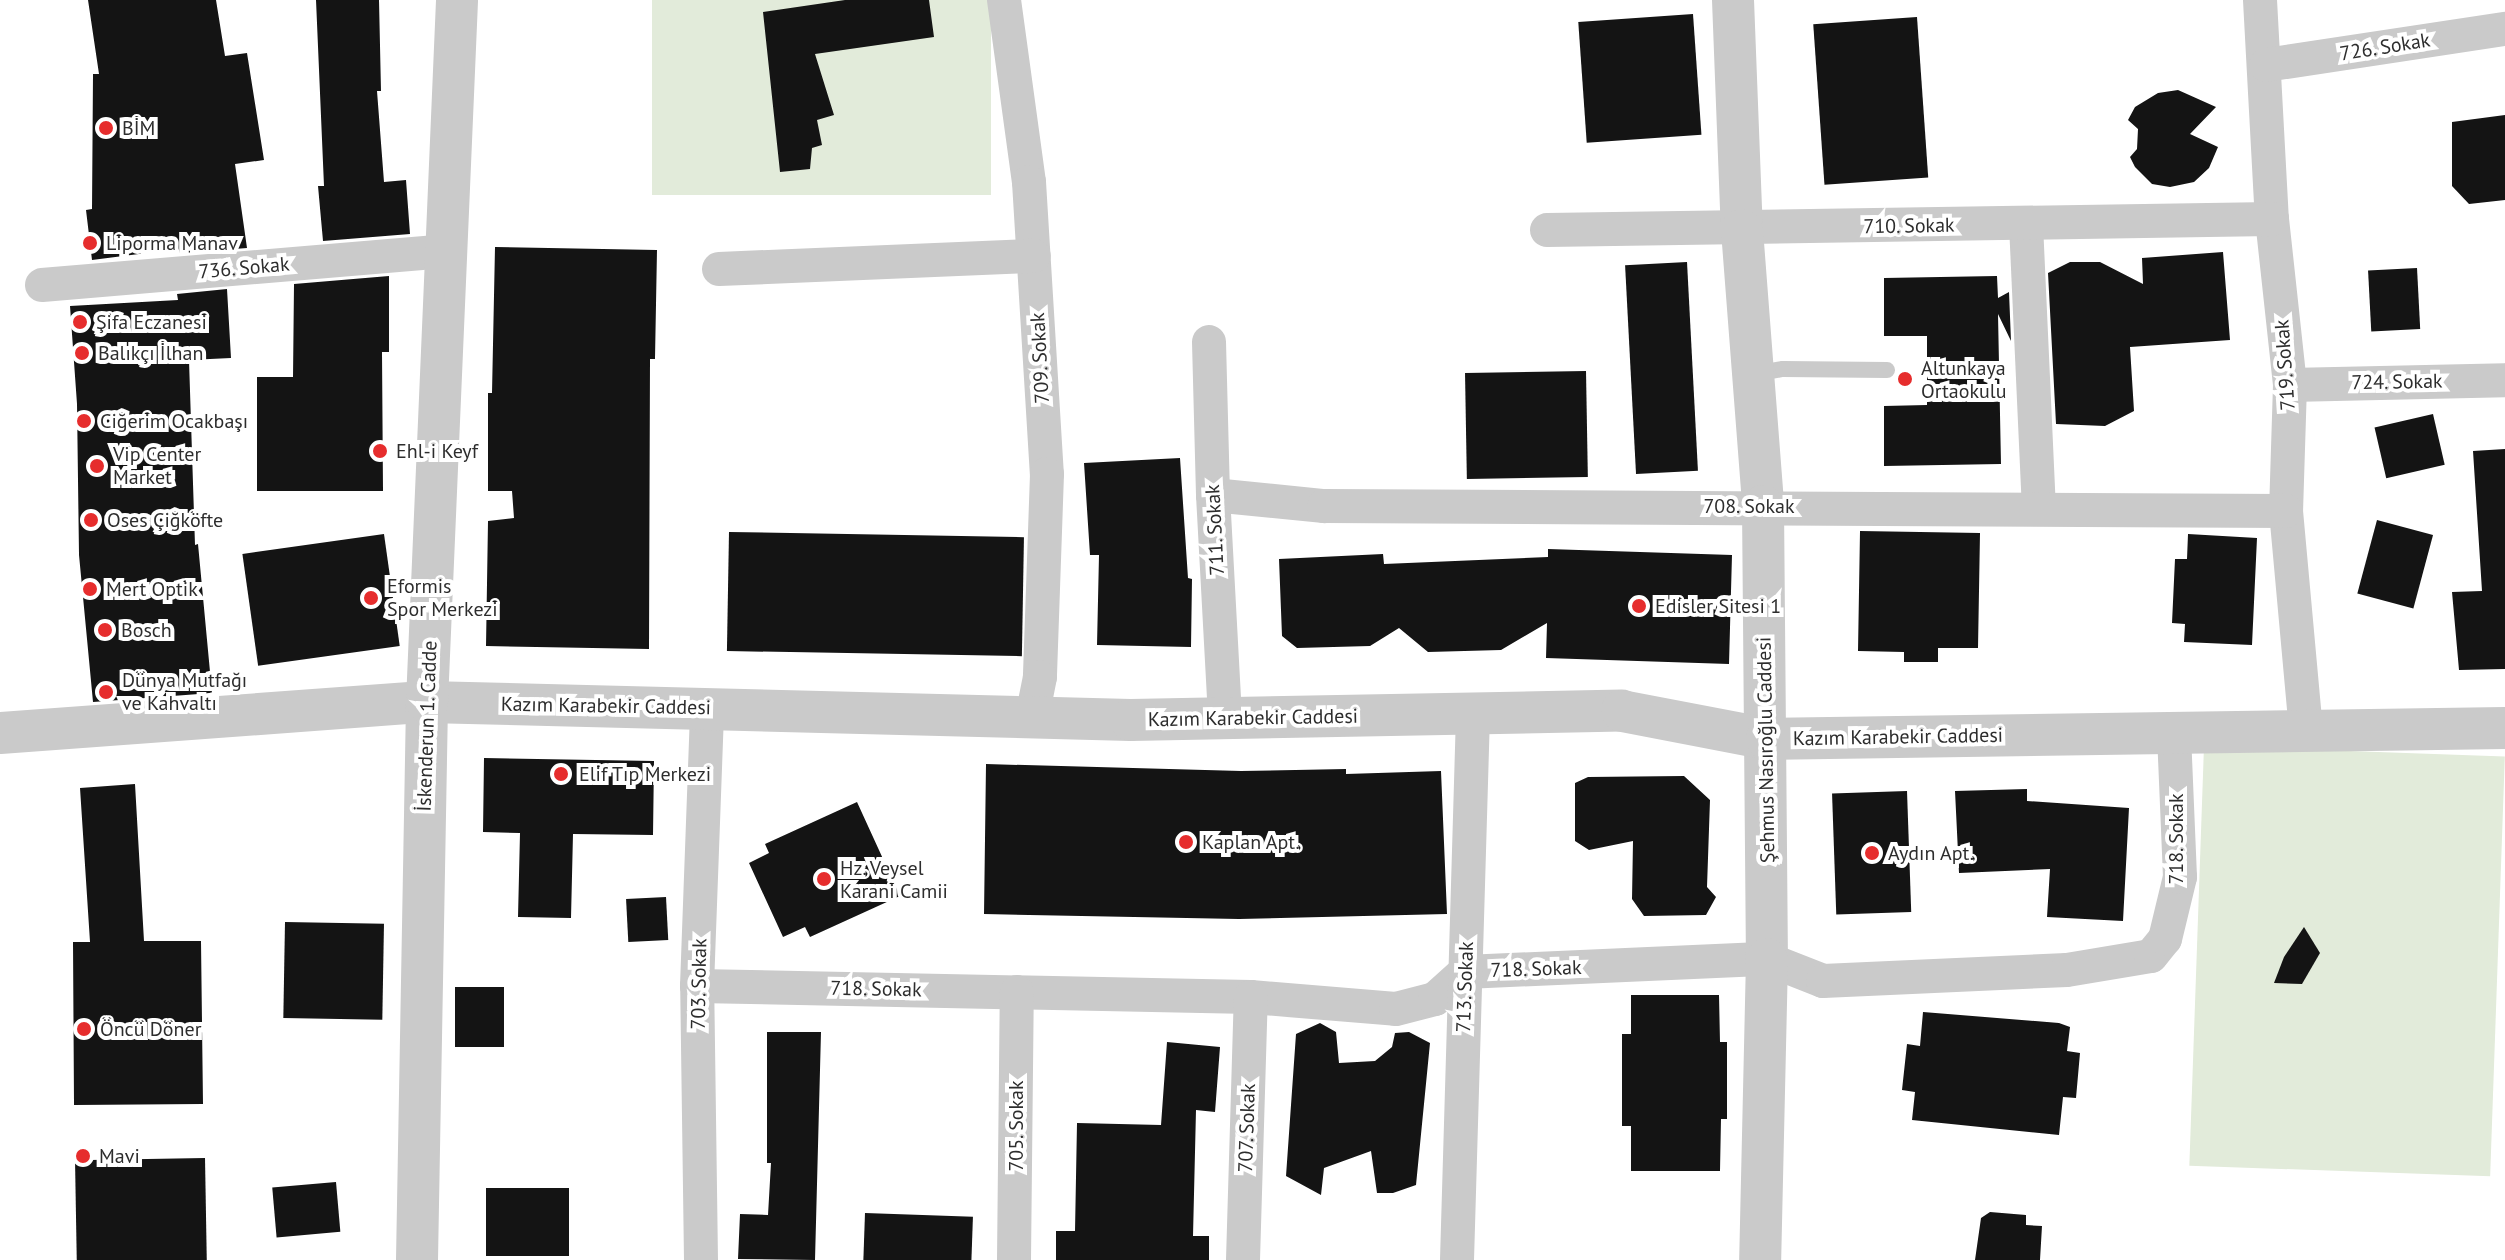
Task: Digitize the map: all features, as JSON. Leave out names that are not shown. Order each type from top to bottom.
[{"type":"street","name":"İskenderun 1. Cadde","points":[[417,1260],[427,702],[457,0]]},
{"type":"street","name":"709. Sokak","points":[[1004,0],[1029,182],[1047,474],[1040,677],[1032,717]]},
{"type":"street","name":"Şehmus Nasıroğlu Caddesi","points":[[1733,0],[1742,230],[1763,506],[1767,959],[1760,1260]]},
{"type":"street","name":"719. Sokak","points":[[2260,0],[2266,65],[2272,219],[2290,385],[2286,511],[2306,730]]},
{"type":"street","name":"726. Sokak","points":[[2266,65],[2505,29]]},
{"type":"street","name":"710. Sokak","points":[[1547,230],[1742,230],[2272,219]]},
{"type":"street","points":[[2026,224],[2039,508]]},
{"type":"street","name":"736. Sokak","points":[[42,285],[446,251]]},
{"type":"street","points":[[719,269],[1034,256]]},
{"type":"street","name":"711. Sokak","points":[[1209,342],[1213,495],[1225,719]]},
{"type":"street","name":"724. Sokak","points":[[2290,385],[2505,380]]},
{"type":"street","name":"708. Sokak","points":[[1213,495],[1324,506],[2286,511]]},
{"type":"street","name":"Kazım Karabekir Caddesi","points":[[0,733],[427,702],[1225,719],[1622,711],[1767,739],[2505,728]]},
{"type":"street","name":"703. Sokak","points":[[701,1260],[697,986],[707,709]]},
{"type":"street","name":"713. Sokak","points":[[1457,1260],[1473,714]]},
{"type":"street","name":"718. Sokak","points":[[697,986],[1251,997],[1396,1009],[1435,999],[1465,972],[1767,959],[1823,981],[2067,970],[2151,956],[2165,939],[2180,877],[2174,733]]},
{"type":"street","name":"705. Sokak","points":[[1014,1260],[1017,992]]},
{"type":"street","name":"707. Sokak","points":[[1243,1260],[1251,997]]},
{"type":"lane","points":[[1753,374],[1783,369],[1887,370]]},
{"type":"green space","points":[[652,0],[991,0],[991,195],[652,195]]},
{"type":"green space","points":[[2204,746],[2505,757],[2490,1176],[2189,1166]]},
{"type":"building","points":[[88,0],[216,0],[225,56],[247,53],[264,160],[235,164],[247,248],[171,254],[170,250],[92,260],[86,210],[92,209],[93,74],[99,74]]},
{"type":"building","points":[[316,0],[379,0],[381,91],[377,91],[384,182],[406,180],[410,234],[323,241],[318,186],[324,186]]},
{"type":"building","points":[[845,0],[929,0],[934,37],[815,54],[834,115],[817,120],[822,145],[812,148],[810,169],[780,172],[763,12]]},
{"type":"building","points":[[1693,14],[1701,135],[1587,143],[1578,22]]},
{"type":"building","points":[[1917,17],[1928,178],[1824,185],[1813,24]]},
{"type":"building","points":[[2178,90],[2216,107],[2190,134],[2218,147],[2209,168],[2194,182],[2170,187],[2152,184],[2135,167],[2130,157],[2137,149],[2138,129],[2128,120],[2135,107],[2158,93]]},
{"type":"building","points":[[2505,115],[2505,200],[2469,204],[2452,186],[2452,122]]},
{"type":"building","points":[[495,247],[657,250],[655,359],[650,359],[649,649],[486,646],[488,521],[514,518],[512,491],[488,491],[488,393],[492,393]]},
{"type":"building","points":[[2223,252],[2230,340],[2130,347],[2134,411],[2105,426],[2056,424],[2048,273],[2070,262],[2100,262],[2143,284],[2142,258]]},
{"type":"building","points":[[1687,262],[1698,471],[1636,474],[1625,265]]},
{"type":"building","points":[[2417,268],[2420,329],[2371,331],[2368,271]]},
{"type":"building","points":[[389,276],[389,352],[382,352],[383,491],[257,491],[257,377],[293,377],[294,284]]},
{"type":"building","points":[[1997,276],[1998,298],[2009,292],[2011,341],[1998,314],[2001,464],[1884,466],[1884,406],[1927,405],[1927,336],[1884,336],[1884,278]]},
{"type":"building","points":[[227,289],[231,358],[189,360],[195,545],[198,544],[212,693],[93,702],[79,555],[77,404],[70,306],[178,300],[177,294]]},
{"type":"building","points":[[1586,371],[1588,477],[1467,479],[1465,373]]},
{"type":"building","points":[[2433,414],[2445,465],[2386,478],[2375,427]]},
{"type":"building","points":[[2505,449],[2505,669],[2459,670],[2452,592],[2482,591],[2473,451]]},
{"type":"building","points":[[1180,458],[1188,578],[1192,579],[1191,647],[1097,645],[1099,555],[1090,555],[1084,463]]},
{"type":"building","points":[[2377,520],[2433,535],[2413,608],[2357,593]]},
{"type":"building","points":[[1860,531],[1980,533],[1978,648],[1938,648],[1938,662],[1904,662],[1904,652],[1858,651]]},
{"type":"building","points":[[729,532],[1024,537],[1022,656],[727,651]]},
{"type":"building","points":[[384,534],[400,646],[258,666],[242,554]]},
{"type":"building","points":[[2188,534],[2257,538],[2252,645],[2184,642],[2185,624],[2172,623],[2175,559],[2187,559]]},
{"type":"building","points":[[1548,549],[1732,555],[1729,664],[1546,658],[1547,623],[1501,650],[1428,652],[1399,628],[1370,646],[1297,648],[1282,636],[1279,559],[1383,554],[1384,564],[1548,557]]},
{"type":"building","points":[[484,758],[654,761],[653,835],[573,834],[571,918],[518,917],[520,833],[483,832]]},
{"type":"building","points":[[986,764],[1241,771],[1346,769],[1346,774],[1441,771],[1447,914],[1239,919],[984,914]]},
{"type":"building","points":[[1684,776],[1710,800],[1707,887],[1716,897],[1706,915],[1644,916],[1632,899],[1633,841],[1589,850],[1575,841],[1575,783],[1588,777]]},
{"type":"building","points":[[135,784],[144,941],[201,941],[203,1104],[74,1105],[73,942],[90,942],[80,788]]},
{"type":"building","points":[[2027,789],[2027,801],[2129,808],[2123,921],[2047,917],[2050,869],[1959,873],[1955,791]]},
{"type":"building","name":"Aydın Apt.","points":[[1907,791],[1911,912],[1836,915],[1832,794]]},
{"type":"building","name":"Hz. Veysel Karani Camii","points":[[857,802],[900,896],[810,937],[805,927],[783,937],[749,863],[769,853],[765,844]]},
{"type":"building","points":[[666,897],[668,940],[628,942],[626,899]]},
{"type":"building","points":[[285,922],[384,924],[382,1020],[283,1018]]},
{"type":"building","points":[[2304,927],[2320,953],[2302,984],[2274,983],[2284,957]]},
{"type":"building","points":[[455,987],[504,987],[504,1047],[455,1047]]},
{"type":"building","points":[[1631,995],[1719,995],[1720,1042],[1727,1042],[1727,1119],[1721,1119],[1720,1171],[1631,1171],[1631,1126],[1622,1126],[1622,1034],[1631,1034]]},
{"type":"building","points":[[1923,1012],[2059,1023],[2070,1027],[2067,1051],[2080,1053],[2076,1098],[2063,1097],[2059,1135],[1912,1120],[1915,1092],[1902,1090],[1907,1044],[1920,1046]]},
{"type":"building","points":[[1320,1023],[1336,1032],[1339,1063],[1375,1061],[1392,1047],[1395,1033],[1409,1032],[1430,1043],[1416,1185],[1393,1193],[1377,1193],[1371,1151],[1324,1168],[1321,1195],[1286,1176],[1296,1034]]},
{"type":"building","points":[[767,1032],[821,1032],[815,1260],[738,1259],[740,1214],[768,1215],[771,1163],[767,1163]]},
{"type":"building","points":[[1167,1042],[1220,1047],[1215,1112],[1196,1110],[1193,1236],[1209,1236],[1209,1260],[1056,1260],[1056,1231],[1075,1231],[1077,1123],[1161,1125]]},
{"type":"building","points":[[205,1158],[207,1260],[77,1260],[75,1160]]},
{"type":"building","points":[[336,1182],[340,1232],[277,1237],[272,1188]]},
{"type":"building","points":[[486,1188],[569,1188],[569,1256],[486,1256]]},
{"type":"building","points":[[1990,1212],[2026,1215],[2026,1225],[2042,1226],[2040,1260],[1975,1260],[1981,1218]]},
{"type":"building","points":[[865,1213],[973,1217],[971,1260],[863,1260]]},
{"type":"place","name":"BİM","points":[[106,128]]},
{"type":"place","name":"Liporma Manav","points":[[90,243]]},
{"type":"place","name":"Şifa Eczanesi","points":[[80,322]]},
{"type":"place","name":"Balıkçı İlhan","points":[[82,353]]},
{"type":"place","name":"Altunkaya Ortaokulu","points":[[1905,379]]},
{"type":"place","name":"Ciğerim Ocakbaşı","points":[[84,421]]},
{"type":"place","name":"Ehl-i Keyf","points":[[380,451]]},
{"type":"place","name":"Vip Center Market","points":[[97,466]]},
{"type":"place","name":"Oses Çiğköfte","points":[[91,520]]},
{"type":"place","name":"Mert Optik","points":[[90,589]]},
{"type":"place","name":"Eformis Spor Merkezi","points":[[371,598]]},
{"type":"place","name":"Edisler Sitesi 1","points":[[1639,606]]},
{"type":"place","name":"Bosch","points":[[105,630]]},
{"type":"place","name":"Dünya Mutfağı ve Kahvaltı","points":[[106,692]]},
{"type":"place","name":"Elif Tıp Merkezi","points":[[561,774]]},
{"type":"place","name":"Kaplan Apt.","points":[[1186,842]]},
{"type":"place","name":"Aydın Apt.","points":[[1872,853]]},
{"type":"place","name":"Hz. Veysel Karani Camii","points":[[824,879]]},
{"type":"place","name":"Öncü Döner","points":[[84,1029]]},
{"type":"place","name":"Mavi","points":[[83,1156]]}]
